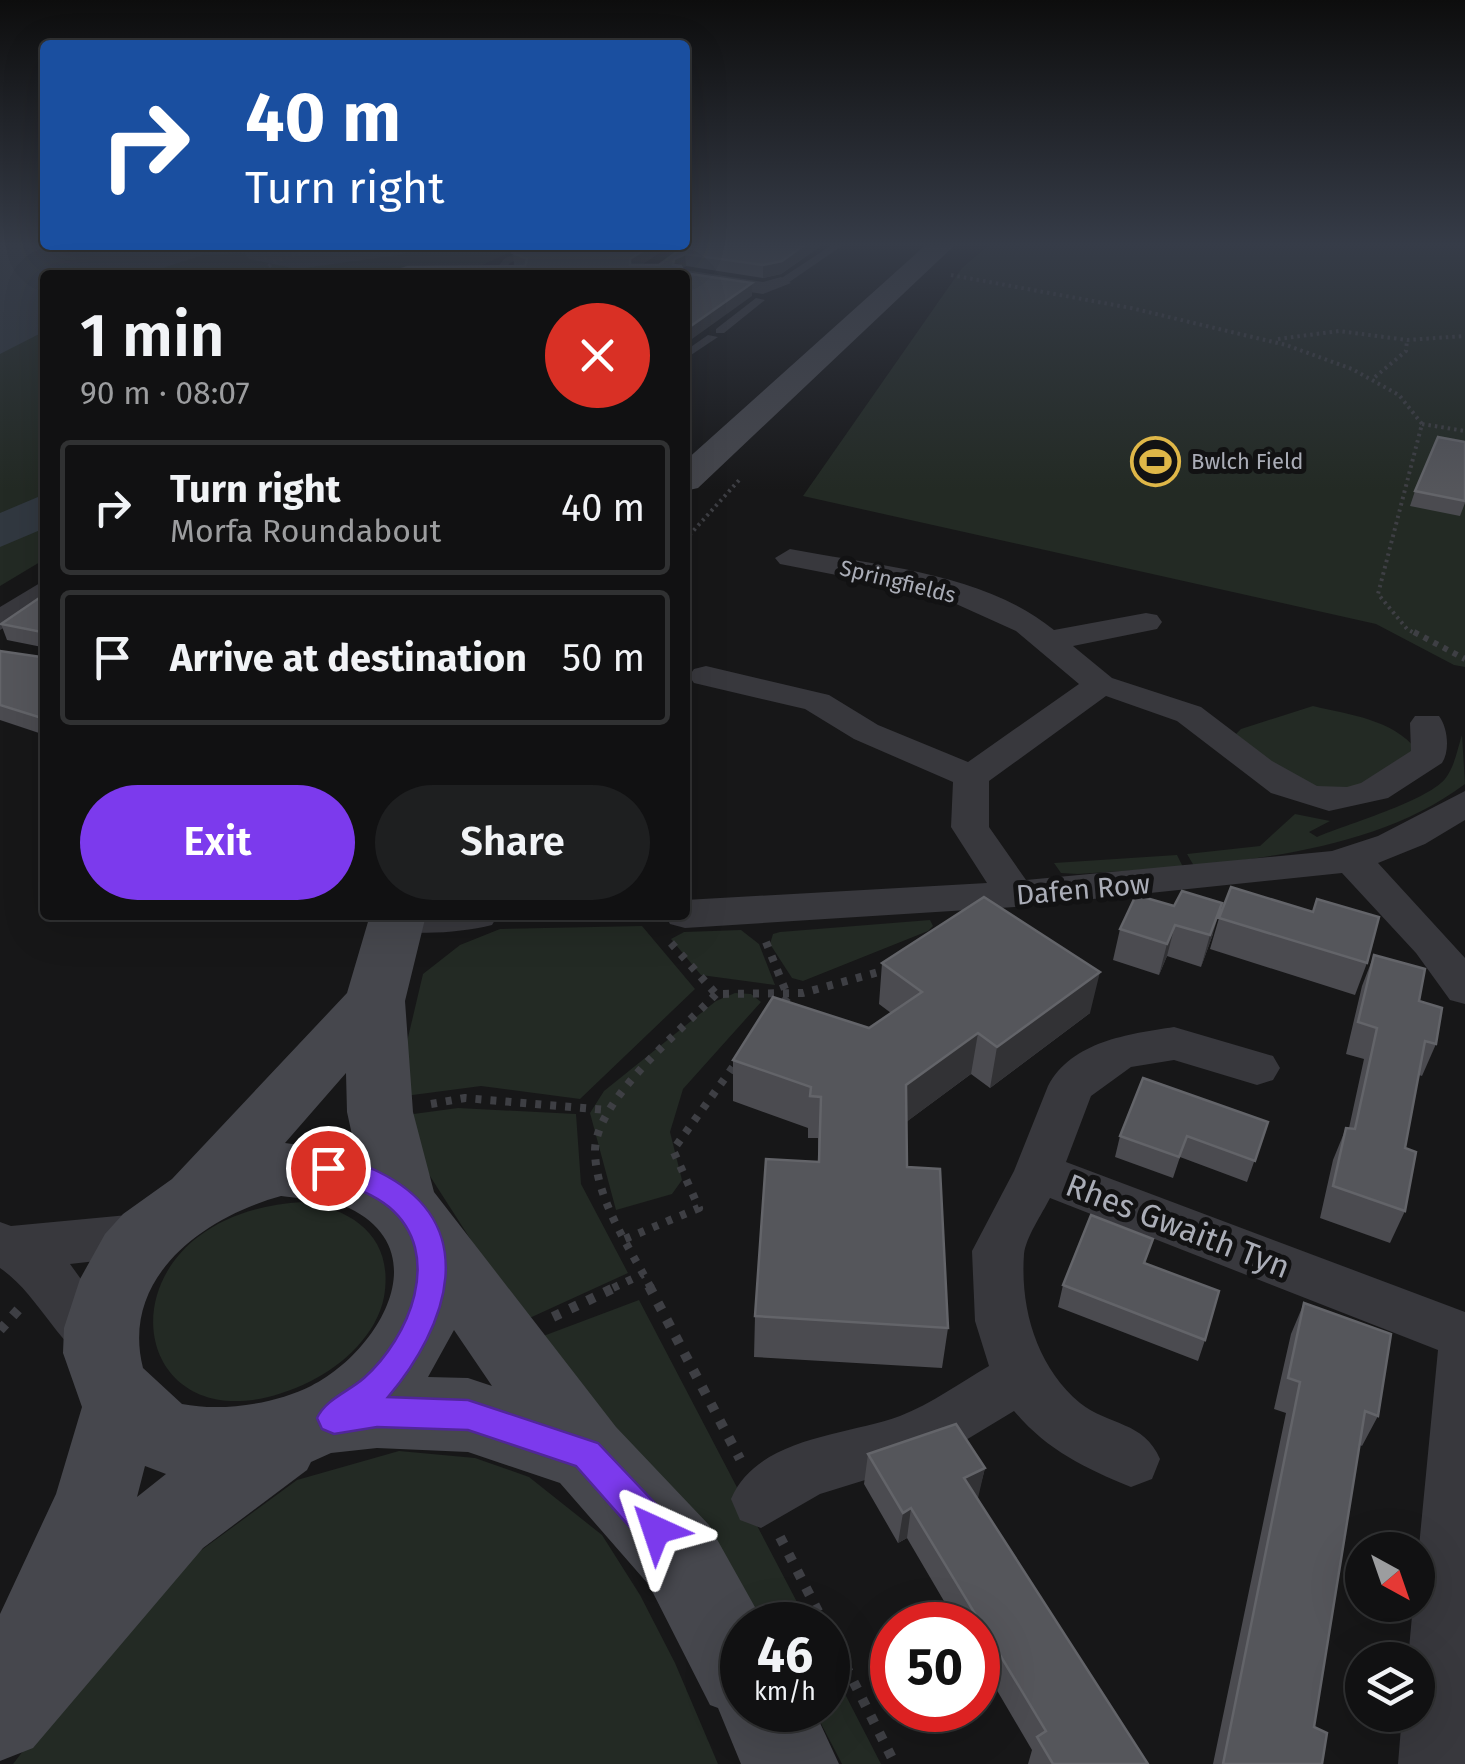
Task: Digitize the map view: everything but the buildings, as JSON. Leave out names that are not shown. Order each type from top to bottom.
[{"type":"main road","points":[[690,475],[855,325]]},
{"type":"main road","points":[[2,1712],[173,1519],[376,1388],[407,1352],[428,1309],[432,1267],[380,1112],[375,1001],[396,920]]},
{"type":"main road","points":[[2,1712],[95,1500],[110,1374],[104,1307],[118,1272],[375,1001]]},
{"type":"main road","points":[[168,1218],[234,1180],[282,1169],[341,1172],[368,1179],[412,1215],[507,1339],[586,1454],[678,1555],[720,1632]]},
{"type":"main road","points":[[110,1374],[150,1429],[187,1443],[234,1447],[377,1412],[468,1415],[586,1454]]},
{"type":"main road","points":[[774,1732],[792,1764]]},
{"type":"street","name":"Springfields","points":[[790,558],[942,587],[1027,624],[1100,684],[1146,696],[1191,715],[1300,797],[1348,801],[1397,781],[1429,755],[1427,722]]},
{"type":"street","points":[[0,621],[40,593]]},
{"type":"street","points":[[1047,641],[1146,622]]},
{"type":"street","points":[[706,676],[818,702],[866,732],[971,776]]},
{"type":"street","points":[[971,776],[1100,684]]},
{"type":"street","points":[[971,776],[970,827],[1016,894]]},
{"type":"street","name":"Dafen Row","points":[[690,919],[1016,894],[1353,861],[1438,823],[1465,802]]},
{"type":"street","points":[[1353,861],[1431,943],[1465,989]]},
{"type":"street","points":[[1038,1172],[1071,1086],[1119,1052],[1174,1043],[1257,1068]]},
{"type":"street","name":"Rhes Gwaith Tyn","points":[[1131,1459],[1061,1423],[1020,1377],[1002,1320],[998,1251],[1038,1172],[1465,1336]]},
{"type":"street","points":[[5,1246],[168,1218]]},
{"type":"street","points":[[5,1246],[61,1288],[110,1374]]},
{"type":"street","points":[[1432,1764],[1465,1352]]},
{"type":"street","points":[[762,1500],[805,1470],[914,1439],[1020,1377]]},
{"type":"lane","points":[[690,352],[726,325]]},
{"type":"path","points":[[1207,325],[1278,339],[1375,377],[1419,409],[1422,424],[1378,594],[1407,629],[1465,659]]},
{"type":"path","points":[[1278,339],[1340,331],[1407,340],[1465,336]]},
{"type":"path","points":[[1375,377],[1406,351],[1407,340]]},
{"type":"path","points":[[1422,424],[1465,431]]},
{"type":"path","points":[[754,913],[788,997]]},
{"type":"path","points":[[673,921],[716,994]]},
{"type":"path","points":[[813,1602],[625,1239],[604,1194],[596,1150],[606,1110],[716,994],[788,997],[840,990],[901,963]]},
{"type":"path","points":[[777,1010],[788,997]]},
{"type":"path","points":[[625,1239],[699,1208],[674,1150],[744,1053]]},
{"type":"path","points":[[380,1112],[465,1098],[606,1110]]},
{"type":"path","points":[[507,1339],[643,1274]]},
{"type":"path","points":[[0,1330],[19,1309]]},
{"type":"path","points":[[850,1676],[894,1764]]},
{"type":"shaded area","points":[[0,325],[40,325],[40,562],[0,586]]},
{"type":"shaded area","points":[[0,325],[40,325],[40,334],[0,354]]},
{"type":"shaded area","points":[[922,325],[1465,325],[1465,667],[1376,624],[803,496]]},
{"type":"shaded area","points":[[1313,706],[1383,725],[1417,750],[1367,785],[1324,796],[1291,780],[1235,735],[1241,729]]},
{"type":"shaded area","points":[[1462,735],[1465,784],[1404,819],[1336,843],[1264,857],[1194,866],[1187,854],[1260,846],[1295,814],[1330,821],[1309,832],[1317,837],[1404,804],[1445,779]]},
{"type":"shaded area","points":[[1177,855],[1183,867],[1078,874],[1061,873],[1054,863]]},
{"type":"shaded area","points":[[930,920],[933,926],[928,931],[803,981],[792,978],[770,944],[773,934],[780,932]]},
{"type":"shaded area","points":[[642,926],[695,989],[580,1099],[481,1086],[405,1096],[406,1046],[423,974],[460,945],[500,929]]},
{"type":"shaded area","points":[[741,930],[759,944],[775,985],[701,975],[671,939],[684,932]]},
{"type":"shaded area","points":[[735,993],[751,994],[761,1002],[683,1089],[670,1132],[682,1180],[672,1194],[616,1210],[590,1113],[604,1091],[716,1001]]},
{"type":"shaded area","points":[[458,1108],[576,1114],[581,1184],[628,1273],[523,1321],[419,1159],[406,1115]]},
{"type":"shaded area","points":[[303,1202],[355,1220],[377,1244],[386,1277],[384,1297],[374,1323],[357,1347],[311,1381],[247,1401],[199,1394],[167,1369],[154,1331],[159,1289],[185,1249],[232,1217]]},
{"type":"shaded area","points":[[639,1300],[797,1602],[745,1602],[538,1338]]},
{"type":"shaded area","points":[[399,1451],[475,1458],[529,1477],[602,1535],[640,1595],[675,1663],[718,1764],[13,1764],[179,1549],[192,1557],[297,1480]]},
{"type":"shaded area","points":[[850,1704],[881,1764],[842,1764],[825,1732],[850,1732]]},
{"type":"waterway","points":[[0,532],[40,512]]},
{"type":"place","name":"Bwlch Field","points":[[1156,461]]},
{"type":"route","points":[[328,1168],[368,1179],[401,1200],[424,1230],[432,1267],[428,1309],[407,1352],[376,1388],[334,1418],[377,1412],[468,1415],[586,1454],[656,1530]]}]
